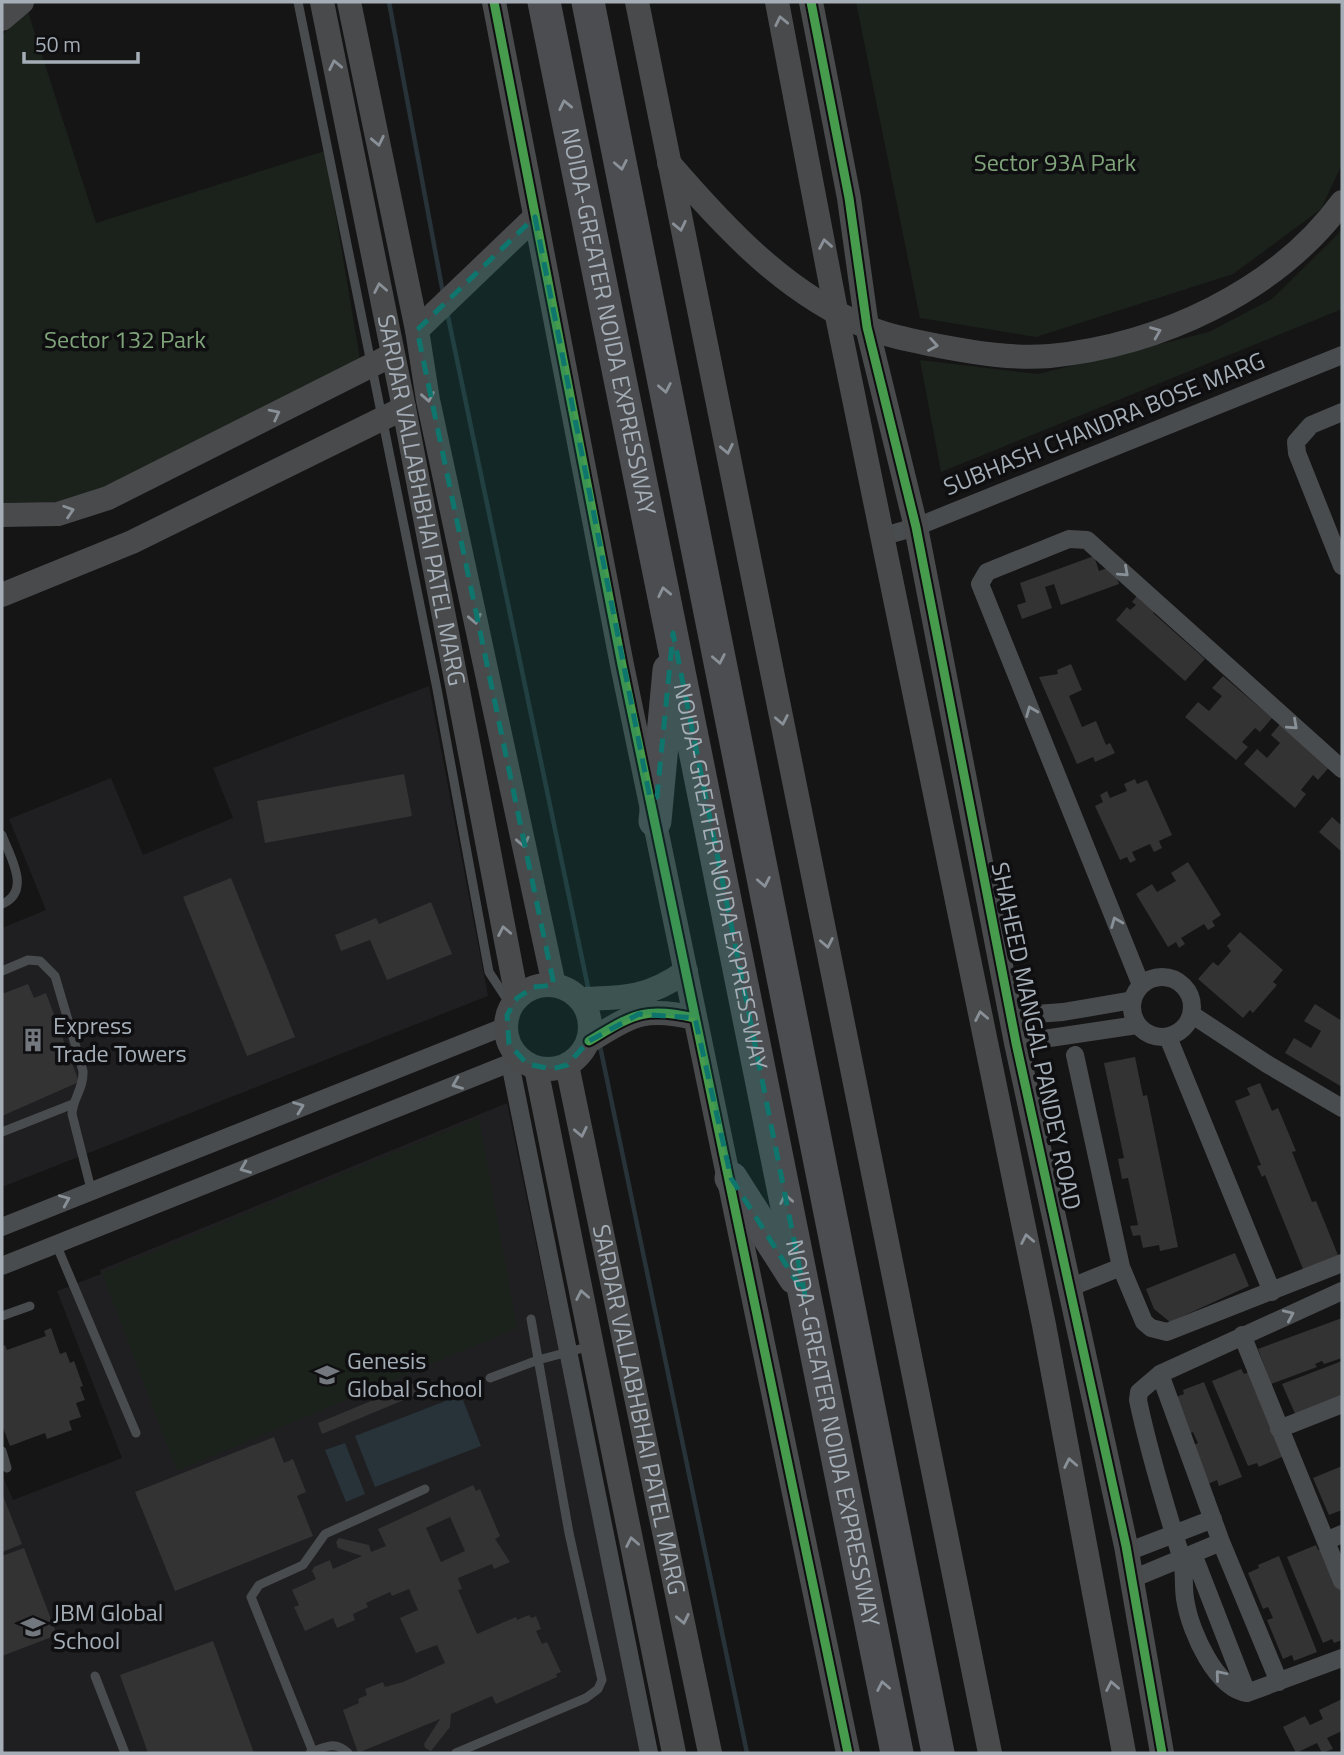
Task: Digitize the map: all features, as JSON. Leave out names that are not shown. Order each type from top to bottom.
[{"type":"highway","name":"NOIDA-GREATER NOIDA EXPRESSWAY","points":[[544,2],[897,1753]]},
{"type":"highway","name":"NOIDA-GREATER NOIDA EXPRESSWAY","points":[[588,2],[938,1753]]},
{"type":"highway","points":[[655,821],[673,633]]},
{"type":"highway","points":[[731,1178],[805,1295]]},
{"type":"street","points":[[2,19],[22,2]]},
{"type":"street","name":"SARDAR VALLABHBHAI PATEL MARG","points":[[322,2],[404,408],[447,687],[511,1010],[509,1044],[522,1063],[581,1349],[674,1753]]},
{"type":"street","name":"SARDAR VALLABHBHAI PATEL MARG","points":[[349,2],[425,321],[428,400],[554,985]]},
{"type":"street","points":[[494,2],[655,821],[848,1753]]},
{"type":"street","points":[[637,2],[990,1753]]},
{"type":"street","points":[[778,2],[836,311],[1044,1325],[1124,1753]]},
{"type":"street","name":"SHAHEED MANGAL PANDEY ROAD","points":[[811,2],[849,198],[867,327],[916,527],[1010,1016],[1127,1552],[1162,1753]]},
{"type":"street","points":[[667,160],[737,238],[806,294],[867,327],[907,340],[991,355],[1049,356],[1128,343],[1220,305],[1287,260],[1330,219],[1342,202]]},
{"type":"street","points":[[425,321],[535,217]]},
{"type":"street","points":[[2,515],[58,514],[108,498],[393,355]]},
{"type":"street","name":"SUBHASH CHANDRA BOSE MARG","points":[[884,536],[916,527],[1342,355]]},
{"type":"street","points":[[2,595],[132,542],[404,408]]},
{"type":"street","points":[[1342,412],[1311,425],[1296,442],[1297,453],[1338,544],[1342,566]]},
{"type":"street","points":[[1137,1025],[1137,993],[980,584],[982,577],[987,572],[1069,539],[1087,540],[1342,769]]},
{"type":"street","points":[[580,999],[635,997],[654,992],[686,971]]},
{"type":"street","points":[[1010,1016],[1075,1010],[1137,993],[1156,978],[1173,979],[1187,990],[1192,1014],[1183,1029],[1168,1037],[1151,1035],[1137,1025],[1016,1043]]},
{"type":"street","points":[[2,1227],[511,1010],[534,987],[554,985],[568,989],[580,999],[589,1018],[589,1041]]},
{"type":"street","points":[[1075,1010],[1081,1035]]},
{"type":"street","points":[[2,1266],[522,1063],[552,1069],[567,1065],[580,1055],[589,1041],[639,1014],[664,1012],[695,1018]]},
{"type":"street","points":[[1192,1014],[1267,1064],[1342,1108]]},
{"type":"street","points":[[1168,1037],[1272,1292]]},
{"type":"street","points":[[1075,1055],[1121,1267],[1144,1321],[1159,1331],[1167,1332],[1342,1263]]},
{"type":"street","name":"SARDAR VALLABHBHAI PATEL MARG","points":[[567,1065],[710,1753]]},
{"type":"street","points":[[1069,1288],[1121,1267]]},
{"type":"street","points":[[1247,1693],[1187,1556],[1173,1535],[1138,1400],[1139,1392],[1160,1374],[1342,1291]]},
{"type":"street","points":[[1242,1335],[1279,1429],[1334,1538],[1342,1581]]},
{"type":"street","points":[[581,1349],[649,1753]]},
{"type":"street","points":[[1160,1374],[1221,1542],[1279,1682]]},
{"type":"street","points":[[1279,1429],[1342,1404]]},
{"type":"street","points":[[1127,1552],[1213,1519]]},
{"type":"street","points":[[1132,1579],[1221,1542]]},
{"type":"street","points":[[1187,1556],[1186,1605],[1203,1650],[1231,1688],[1247,1693],[1342,1658]]},
{"type":"lane","points":[[298,2],[369,366],[447,687]]},
{"type":"lane","points":[[2,835],[17,872],[19,887],[14,896],[2,904]]},
{"type":"lane","points":[[2,971],[28,960],[40,961],[55,976],[83,1071],[83,1084],[73,1104],[74,1122],[91,1189]]},
{"type":"lane","points":[[2,1132],[73,1104]]},
{"type":"lane","points":[[56,1244],[136,1433]]},
{"type":"lane","points":[[2,1316],[30,1306]]},
{"type":"lane","points":[[456,1753],[586,1698],[598,1689],[602,1680],[569,1533],[531,1319]]},
{"type":"lane","points":[[490,1378],[538,1360],[581,1349]]},
{"type":"lane","points":[[2,1451],[7,1468]]},
{"type":"lane","points":[[348,1753],[339,1745],[311,1753],[251,1597],[259,1585],[303,1565],[325,1534],[425,1489]]},
{"type":"lane","points":[[95,1676],[125,1753]]},
{"type":"highlighted area","points":[[535,217],[650,798],[657,797],[673,633],[805,1295],[731,1178],[695,1018],[639,1014],[589,1041],[567,1065],[552,1069],[527,1064],[509,1044],[507,1015],[517,998],[534,987],[554,985],[417,330]]},
{"type":"shaded area","points":[[429,686],[488,996],[2,1187],[2,928],[46,910],[9,819],[111,778],[143,855],[233,818],[213,768]]},
{"type":"shaded area","name":"Genesis Global School","points":[[507,1103],[642,1753],[2,1753],[2,1474],[13,1500],[122,1458],[57,1291],[101,1274],[100,1270]]},
{"type":"shaded area","points":[[461,1395],[481,1446],[375,1487],[355,1436]]},
{"type":"shaded area","points":[[345,1443],[365,1494],[346,1502],[325,1450]]},
{"type":"green space","name":"Sector 93A Park","points":[[856,2],[1342,2],[1342,164],[1321,209],[1233,274],[1036,337],[920,318]]},
{"type":"green space","name":"Sector 132 Park","points":[[28,12],[96,223],[325,151],[360,359],[104,487],[56,502],[2,503],[2,35]]},
{"type":"green space","points":[[1342,230],[1342,309],[941,472],[920,360],[1038,374],[1209,332],[1272,299]]},
{"type":"green space","points":[[479,1118],[517,1328],[177,1471],[102,1273]]},
{"type":"building","points":[[1094,556],[1099,571],[1113,566],[1119,584],[1061,605],[1054,584],[1045,587],[1052,608],[1022,619],[1017,605],[1026,602],[1020,583]]},
{"type":"building","points":[[1139,593],[1157,609],[1153,613],[1205,659],[1185,681],[1116,620],[1127,607],[1130,610],[1136,605],[1132,602]]},
{"type":"building","points":[[1071,664],[1082,690],[1069,696],[1082,727],[1096,721],[1106,745],[1110,743],[1115,753],[1095,762],[1093,757],[1077,764],[1039,677],[1058,674],[1057,670]]},
{"type":"building","points":[[1223,676],[1272,718],[1260,732],[1255,728],[1242,742],[1248,747],[1236,760],[1185,717],[1198,702],[1209,711],[1222,696],[1212,688]]},
{"type":"building","points":[[1281,723],[1331,765],[1318,780],[1313,775],[1301,790],[1306,794],[1295,808],[1244,764],[1257,749],[1267,758],[1280,743],[1271,735]]},
{"type":"building","points":[[404,774],[412,816],[265,843],[257,801]]},
{"type":"building","points":[[1135,779],[1137,784],[1147,780],[1172,835],[1159,841],[1162,848],[1154,852],[1150,844],[1132,852],[1136,860],[1130,863],[1127,857],[1120,860],[1095,806],[1103,802],[1100,795],[1107,791],[1110,798],[1127,791],[1124,784]]},
{"type":"building","points":[[1332,817],[1342,826],[1342,852],[1319,832]]},
{"type":"building","points":[[1188,862],[1221,915],[1212,921],[1215,926],[1208,930],[1204,924],[1181,938],[1185,944],[1179,948],[1176,942],[1168,947],[1136,894],[1152,884],[1157,892],[1176,881],[1171,873]]},
{"type":"building","points":[[231,878],[295,1037],[247,1056],[183,897]]},
{"type":"building","points":[[431,902],[452,954],[387,980],[370,940],[341,951],[335,935],[376,918],[379,924]]},
{"type":"building","points":[[1240,932],[1283,970],[1273,982],[1277,985],[1253,1013],[1250,1010],[1243,1018],[1198,979],[1213,962],[1218,966],[1231,951],[1227,946]]},
{"type":"building","name":"Express Trade Towers","points":[[28,984],[34,998],[46,993],[79,1082],[2,1116],[2,994]]},
{"type":"building","points":[[1315,1004],[1342,1021],[1342,1087],[1285,1053],[1294,1038],[1311,1048],[1321,1031],[1304,1021]]},
{"type":"building","points":[[1135,1057],[1143,1096],[1147,1095],[1178,1247],[1160,1251],[1159,1245],[1143,1248],[1140,1235],[1133,1236],[1130,1226],[1138,1225],[1128,1178],[1122,1179],[1118,1159],[1124,1158],[1104,1063]]},
{"type":"building","points":[[1260,1083],[1272,1111],[1278,1108],[1296,1151],[1292,1152],[1312,1202],[1316,1201],[1340,1260],[1305,1274],[1265,1175],[1262,1177],[1257,1166],[1261,1165],[1235,1101],[1250,1095],[1247,1088]]},
{"type":"building","points":[[1235,1253],[1249,1286],[1170,1322],[1154,1309],[1146,1289]]},
{"type":"building","points":[[1342,1318],[1342,1358],[1324,1364],[1322,1361],[1315,1364],[1317,1367],[1271,1384],[1258,1349]]},
{"type":"building","points":[[51,1328],[60,1354],[66,1352],[70,1363],[74,1361],[83,1386],[80,1387],[85,1400],[76,1403],[81,1417],[69,1421],[72,1430],[47,1439],[45,1433],[10,1446],[2,1425],[2,1346],[5,1345],[7,1350],[46,1336],[44,1331]]},
{"type":"building","points":[[1342,1361],[1342,1401],[1297,1418],[1282,1384]]},
{"type":"building","points":[[1241,1369],[1244,1374],[1249,1372],[1284,1456],[1259,1467],[1257,1463],[1248,1466],[1212,1381]]},
{"type":"building","points":[[419,1381],[423,1392],[322,1434],[318,1423]]},
{"type":"building","points":[[1204,1382],[1242,1477],[1219,1486],[1217,1480],[1208,1484],[1192,1446],[1198,1443],[1193,1432],[1188,1434],[1173,1398],[1184,1394],[1183,1390]]},
{"type":"building","points":[[274,1437],[284,1463],[293,1459],[306,1492],[297,1496],[313,1536],[175,1591],[135,1492]]},
{"type":"building","points":[[1342,1466],[1342,1510],[1329,1515],[1313,1478]]},
{"type":"building","points":[[473,1485],[476,1491],[480,1489],[500,1536],[495,1539],[510,1562],[494,1569],[492,1564],[458,1578],[462,1589],[458,1590],[477,1634],[516,1617],[517,1620],[529,1615],[531,1618],[536,1616],[541,1629],[536,1631],[542,1644],[547,1642],[561,1672],[556,1674],[557,1677],[496,1704],[492,1696],[451,1714],[450,1727],[431,1751],[425,1748],[424,1744],[440,1719],[358,1753],[343,1710],[359,1703],[358,1699],[367,1695],[365,1689],[383,1682],[385,1687],[403,1682],[445,1663],[437,1645],[416,1653],[400,1618],[418,1610],[409,1589],[392,1596],[390,1592],[366,1603],[368,1607],[353,1614],[355,1620],[337,1628],[333,1618],[305,1631],[294,1607],[299,1605],[292,1590],[316,1579],[312,1571],[314,1567],[330,1560],[333,1569],[362,1556],[338,1548],[336,1542],[339,1538],[369,1545],[371,1552],[386,1546],[378,1529]],"holes":[[[450,1517],[465,1551],[441,1562],[426,1528]]]},
{"type":"building","points":[[2,1493],[22,1544],[2,1552]]},
{"type":"building","points":[[1316,1545],[1318,1550],[1323,1548],[1342,1593],[1342,1640],[1334,1643],[1332,1639],[1323,1643],[1287,1557]]},
{"type":"building","points":[[24,1548],[57,1635],[2,1656],[2,1556]]},
{"type":"building","points":[[1279,1556],[1317,1652],[1294,1661],[1292,1655],[1283,1659],[1267,1620],[1273,1618],[1268,1607],[1263,1609],[1248,1573],[1259,1568],[1258,1565]]},
{"type":"building","points":[[213,1641],[254,1753],[148,1753],[120,1675]]},
{"type":"building","points":[[1342,1699],[1342,1731],[1327,1738],[1333,1749],[1322,1753],[1317,1743],[1296,1753],[1283,1727],[1305,1716],[1310,1725],[1323,1719],[1319,1710]]},
{"type":"waterway","points":[[389,2],[443,293]]},
{"type":"waterway","points":[[447,312],[589,992]]},
{"type":"waterway","points":[[592,1008],[596,1027]]},
{"type":"waterway","points":[[600,1046],[747,1753]]},
{"type":"cycle path","points":[[494,2],[622,665],[848,1753]]},
{"type":"cycle path","points":[[811,2],[849,198],[867,327],[916,527],[1016,1043],[1126,1546],[1162,1753]]},
{"type":"cycle path","points":[[589,1041],[639,1015],[663,1013],[695,1018]]},
{"type":"place","name":"Express Trade Towers","points":[[33,1040]]},
{"type":"place","name":"Genesis Global School","points":[[327,1375]]},
{"type":"place","name":"JBM Global School","points":[[33,1627]]}]
